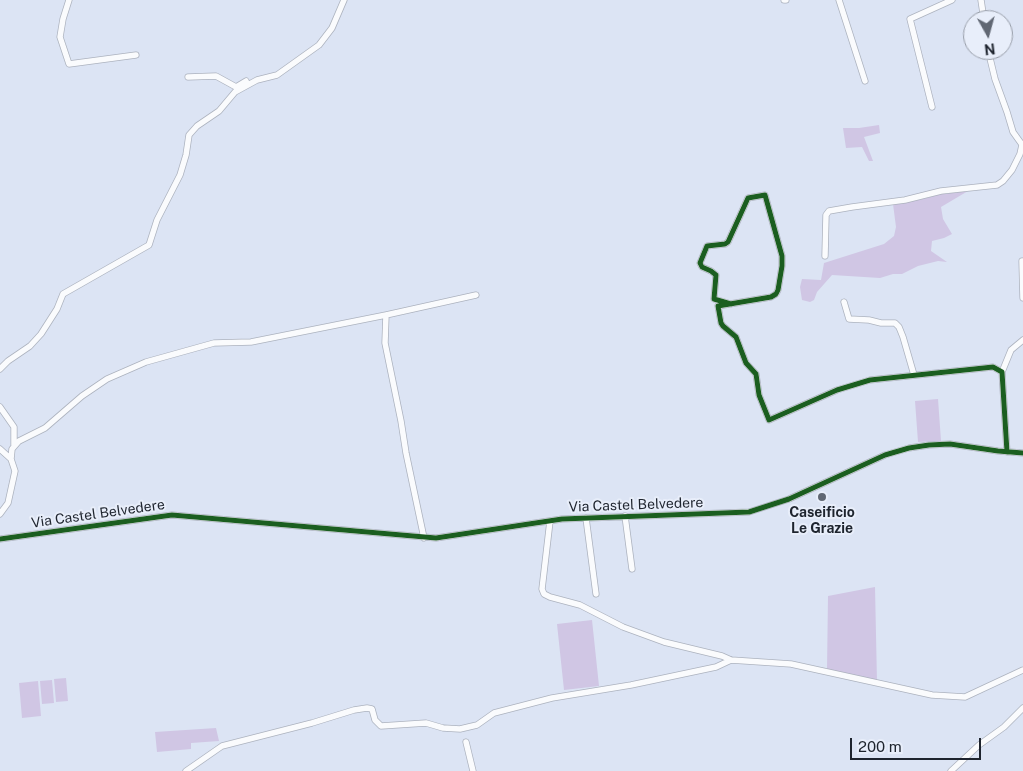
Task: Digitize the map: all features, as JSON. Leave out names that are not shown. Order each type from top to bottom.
[{"type":"street","points":[[69,0],[60,37],[69,64],[136,55]]},
{"type":"street","points":[[0,369],[8,360],[26,350],[36,340],[47,326],[57,309],[61,297],[66,292],[149,245],[158,220],[180,174],[186,155],[189,134],[219,111],[232,95],[257,80],[277,75],[319,45],[332,28],[344,0]]},
{"type":"street","points":[[839,0],[865,81]]},
{"type":"street","points":[[932,107],[910,19],[952,0]]},
{"type":"street","points":[[825,256],[826,216],[829,211],[904,200],[941,191],[997,185],[1003,181],[1012,170],[1023,145],[1013,132],[990,60]]},
{"type":"street","points":[[188,77],[216,76],[236,86],[251,78],[257,80]]},
{"type":"street","points":[[731,304],[714,299],[716,275],[712,270],[702,267],[700,262],[707,246],[728,242],[748,198],[764,195],[782,256],[778,290],[771,297],[731,304],[718,306],[721,323],[736,337],[746,364],[756,374],[759,395],[769,420],[838,390],[857,383],[880,378],[986,367],[1002,372]]},
{"type":"street","points":[[1022,261],[1023,298]]},
{"type":"street","points":[[14,448],[20,440],[45,428],[82,396],[107,379],[146,362],[214,343],[251,342],[476,295]]},
{"type":"street","points":[[844,302],[849,319],[895,323],[899,327],[914,375]]},
{"type":"street","points":[[386,315],[385,343],[424,538]]},
{"type":"street","points":[[1007,452],[1002,372],[1011,350],[1023,340]]},
{"type":"street","points":[[0,407],[14,427],[14,448],[11,459]]},
{"type":"street","name":"Via Castel Belvedere","points":[[0,539],[172,515],[424,538],[449,537],[550,521],[586,518],[749,512],[789,498],[885,455],[914,447],[950,444],[1023,453]]},
{"type":"street","points":[[0,449],[11,459],[15,471],[8,503],[0,514]]},
{"type":"street","points":[[625,516],[632,569]]},
{"type":"street","points":[[586,518],[596,594]]},
{"type":"street","points":[[550,521],[542,589],[544,594],[580,605],[623,627],[650,638],[722,656],[731,660],[791,664],[932,695],[965,697],[1023,670]]},
{"type":"street","points":[[186,771],[222,746],[354,710],[367,708],[372,710],[375,720],[381,726],[426,723],[443,728],[460,729],[476,725],[494,713],[552,698],[631,685],[716,667],[731,660]]},
{"type":"street","points":[[952,771],[979,745],[1004,727],[1023,708]]},
{"type":"street","points":[[466,742],[474,771]]},
{"type":"shaded area","points":[[879,125],[880,133],[864,137],[873,161],[869,161],[862,147],[846,148],[843,128]]},
{"type":"shaded area","points":[[968,191],[941,207],[943,219],[952,234],[932,241],[931,251],[947,262],[938,261],[918,266],[902,274],[893,274],[880,278],[832,275],[817,292],[814,300],[810,302],[802,300],[800,287],[802,279],[821,280],[824,263],[884,244],[894,236],[896,227],[893,204],[940,194]]},
{"type":"shaded area","points":[[938,399],[941,441],[918,442],[915,401]]},
{"type":"shaded area","points":[[875,587],[877,682],[827,670],[828,596]]},
{"type":"shaded area","points":[[592,620],[599,686],[564,690],[557,624]]},
{"type":"shaded area","points":[[66,678],[68,701],[56,702],[54,679]]},
{"type":"shaded area","points":[[52,680],[54,703],[42,704],[40,681]]},
{"type":"shaded area","points":[[38,681],[41,716],[22,718],[19,683]]},
{"type":"shaded area","points":[[216,728],[219,741],[191,743],[191,749],[157,752],[155,732]]},
{"type":"cycle path","points":[[731,304],[714,299],[716,275],[702,267],[700,263],[707,246],[728,242],[748,198],[765,195],[782,256],[778,290],[771,297],[718,306],[721,323],[736,337],[746,363],[756,374],[759,395],[769,420],[837,390],[870,380],[993,367],[1002,372],[1007,452]]},
{"type":"cycle path","points":[[0,539],[172,515],[436,538],[562,519],[749,512],[789,499],[885,455],[909,448],[950,444],[1023,453]]},
{"type":"place","name":"Caseificio Le Grazie","points":[[822,497]]}]
